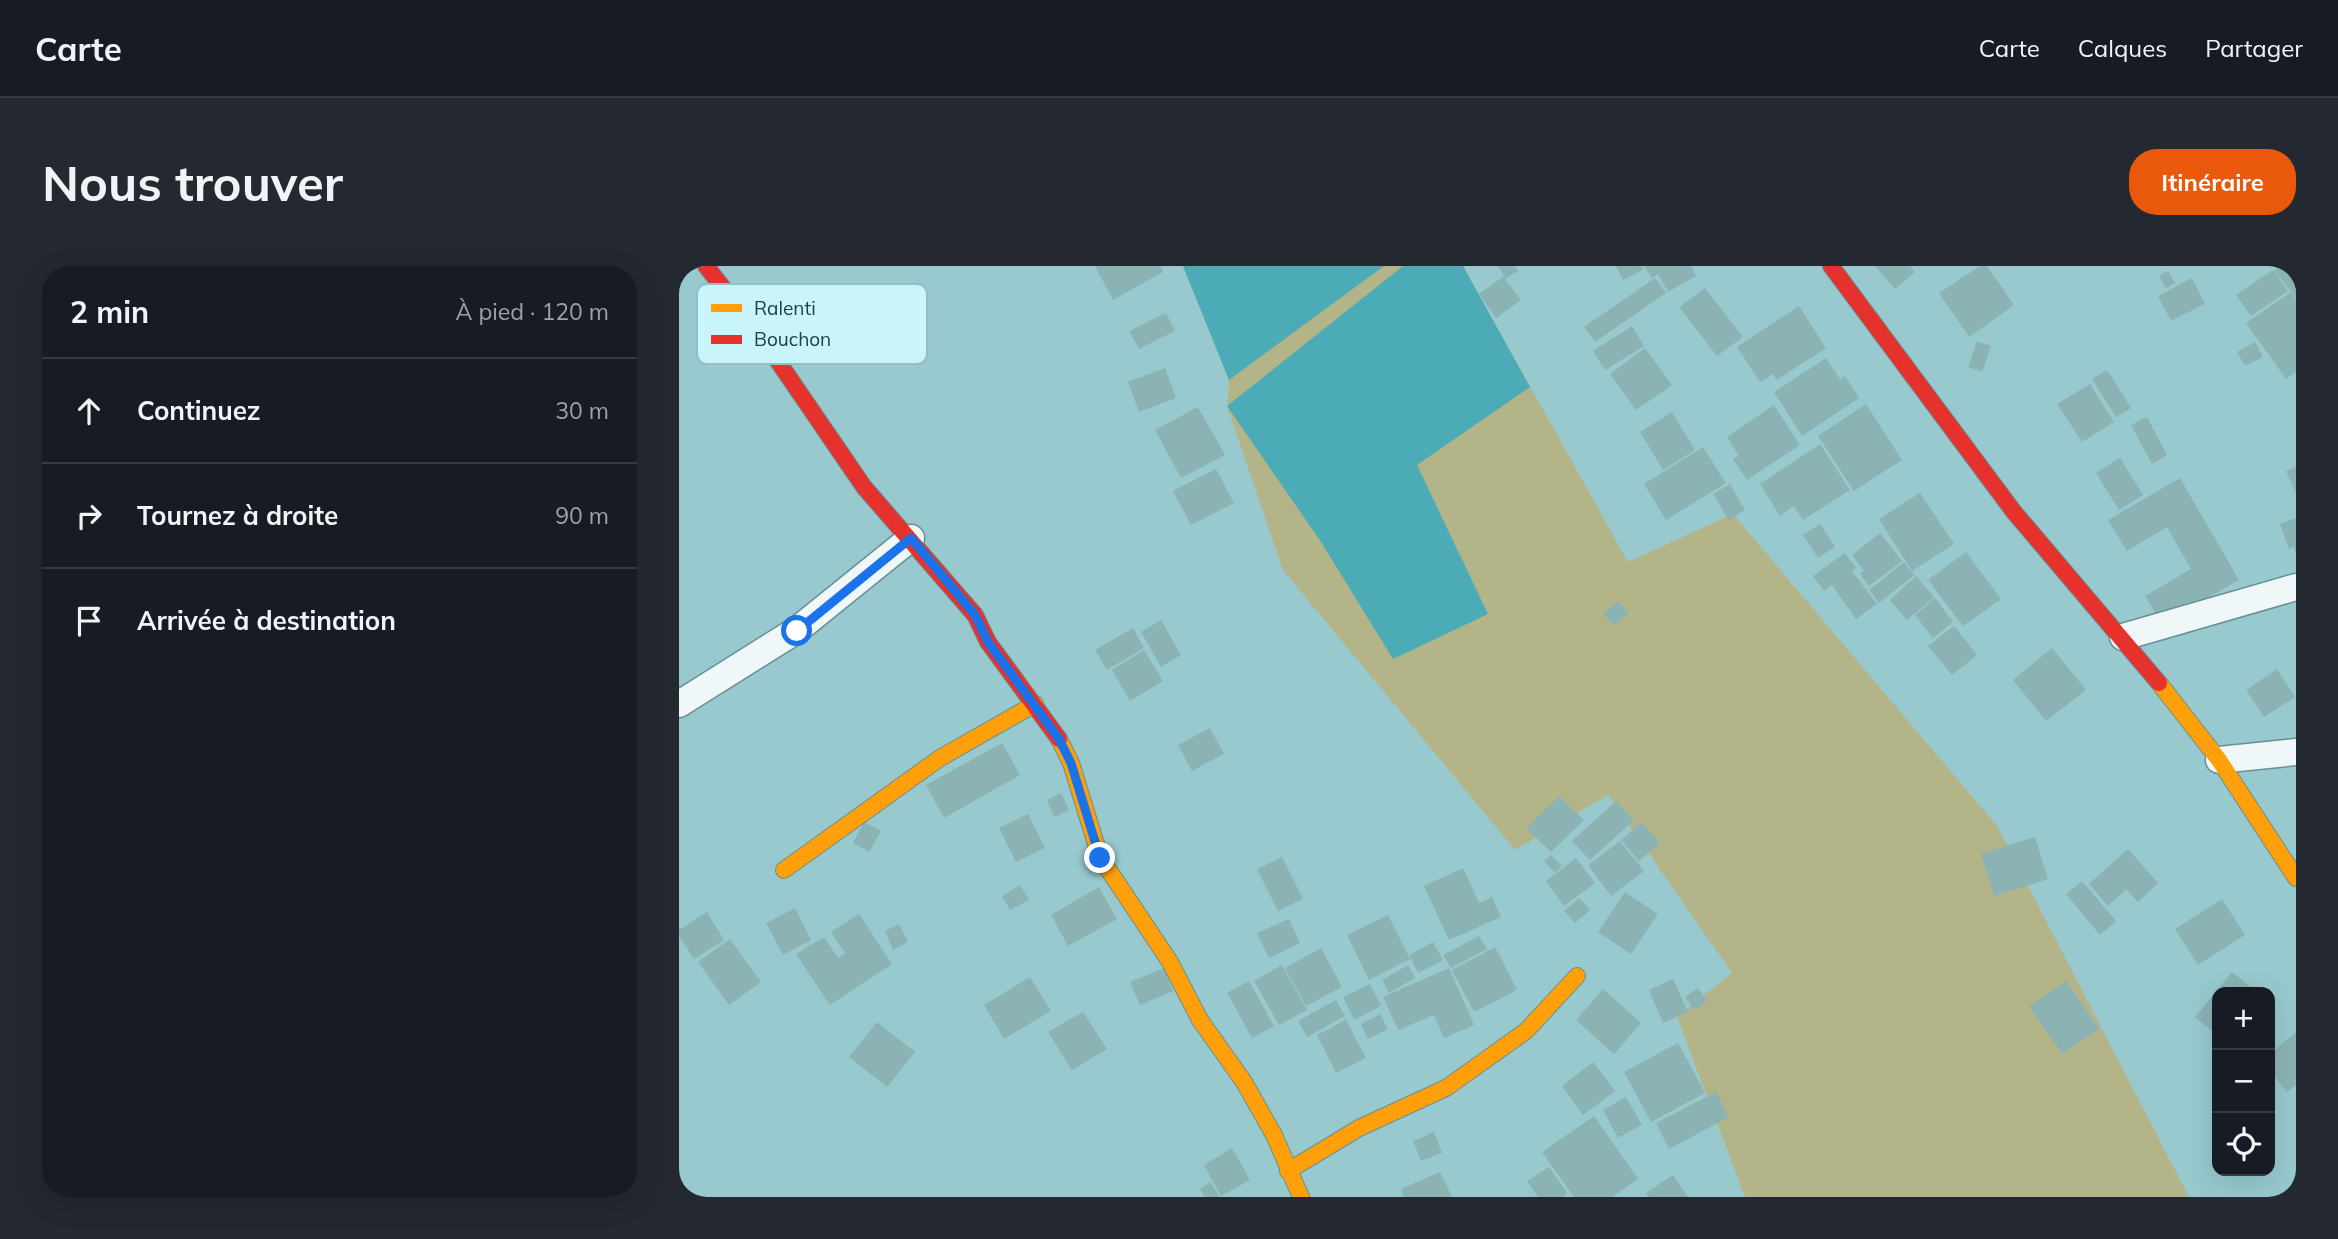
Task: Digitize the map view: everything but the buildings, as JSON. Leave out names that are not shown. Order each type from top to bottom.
[{"type":"street","points":[[706,266],[720,284]]},
{"type":"street","points":[[1831,266],[1889,340],[2014,512],[2088,601],[2123,637],[2219,760],[2296,878]]},
{"type":"street","points":[[780,364],[865,487],[975,615],[988,642],[1035,704],[1071,763],[1100,858],[1170,962],[1200,1020],[1244,1082],[1274,1135],[1301,1197]]},
{"type":"street","points":[[679,704],[797,631],[911,538]]},
{"type":"street","points":[[2123,637],[2296,587]]},
{"type":"street","points":[[785,870],[940,758],[1035,704]]},
{"type":"street","points":[[2219,760],[2296,752]]},
{"type":"street","points":[[1288,1171],[1359,1128],[1446,1088],[1526,1031],[1577,976]]},
{"type":"green space","points":[[1183,266],[1463,266],[1628,562],[1733,514],[1997,826],[2189,1197],[1745,1197],[1677,1017],[1732,973],[1608,795],[1515,850],[1283,570],[1227,406],[1229,380]]},
{"type":"water","points":[[1183,266],[1384,266],[1229,380]]},
{"type":"water","points":[[1403,266],[1463,266],[1530,387],[1417,465],[1488,614],[1393,659],[1321,542],[1227,406]]},
{"type":"traffic: slow","points":[[2159,683],[2219,760],[2296,878]]},
{"type":"traffic: slow","points":[[784,870],[940,758],[1035,704]]},
{"type":"traffic: slow","points":[[1059,739],[1071,763],[1100,857],[1170,962],[1200,1020],[1244,1082],[1274,1135],[1301,1197]]},
{"type":"traffic: slow","points":[[1288,1171],[1359,1128],[1446,1088],[1526,1031],[1577,976]]},
{"type":"traffic: jam","points":[[706,266],[720,284]]},
{"type":"traffic: jam","points":[[1831,266],[2014,512],[2159,683]]},
{"type":"traffic: jam","points":[[780,364],[864,487],[975,615],[988,642],[1059,739]]},
{"type":"route","points":[[797,631],[911,538],[975,615],[988,642],[1059,739],[1071,763],[1100,858]]}]
